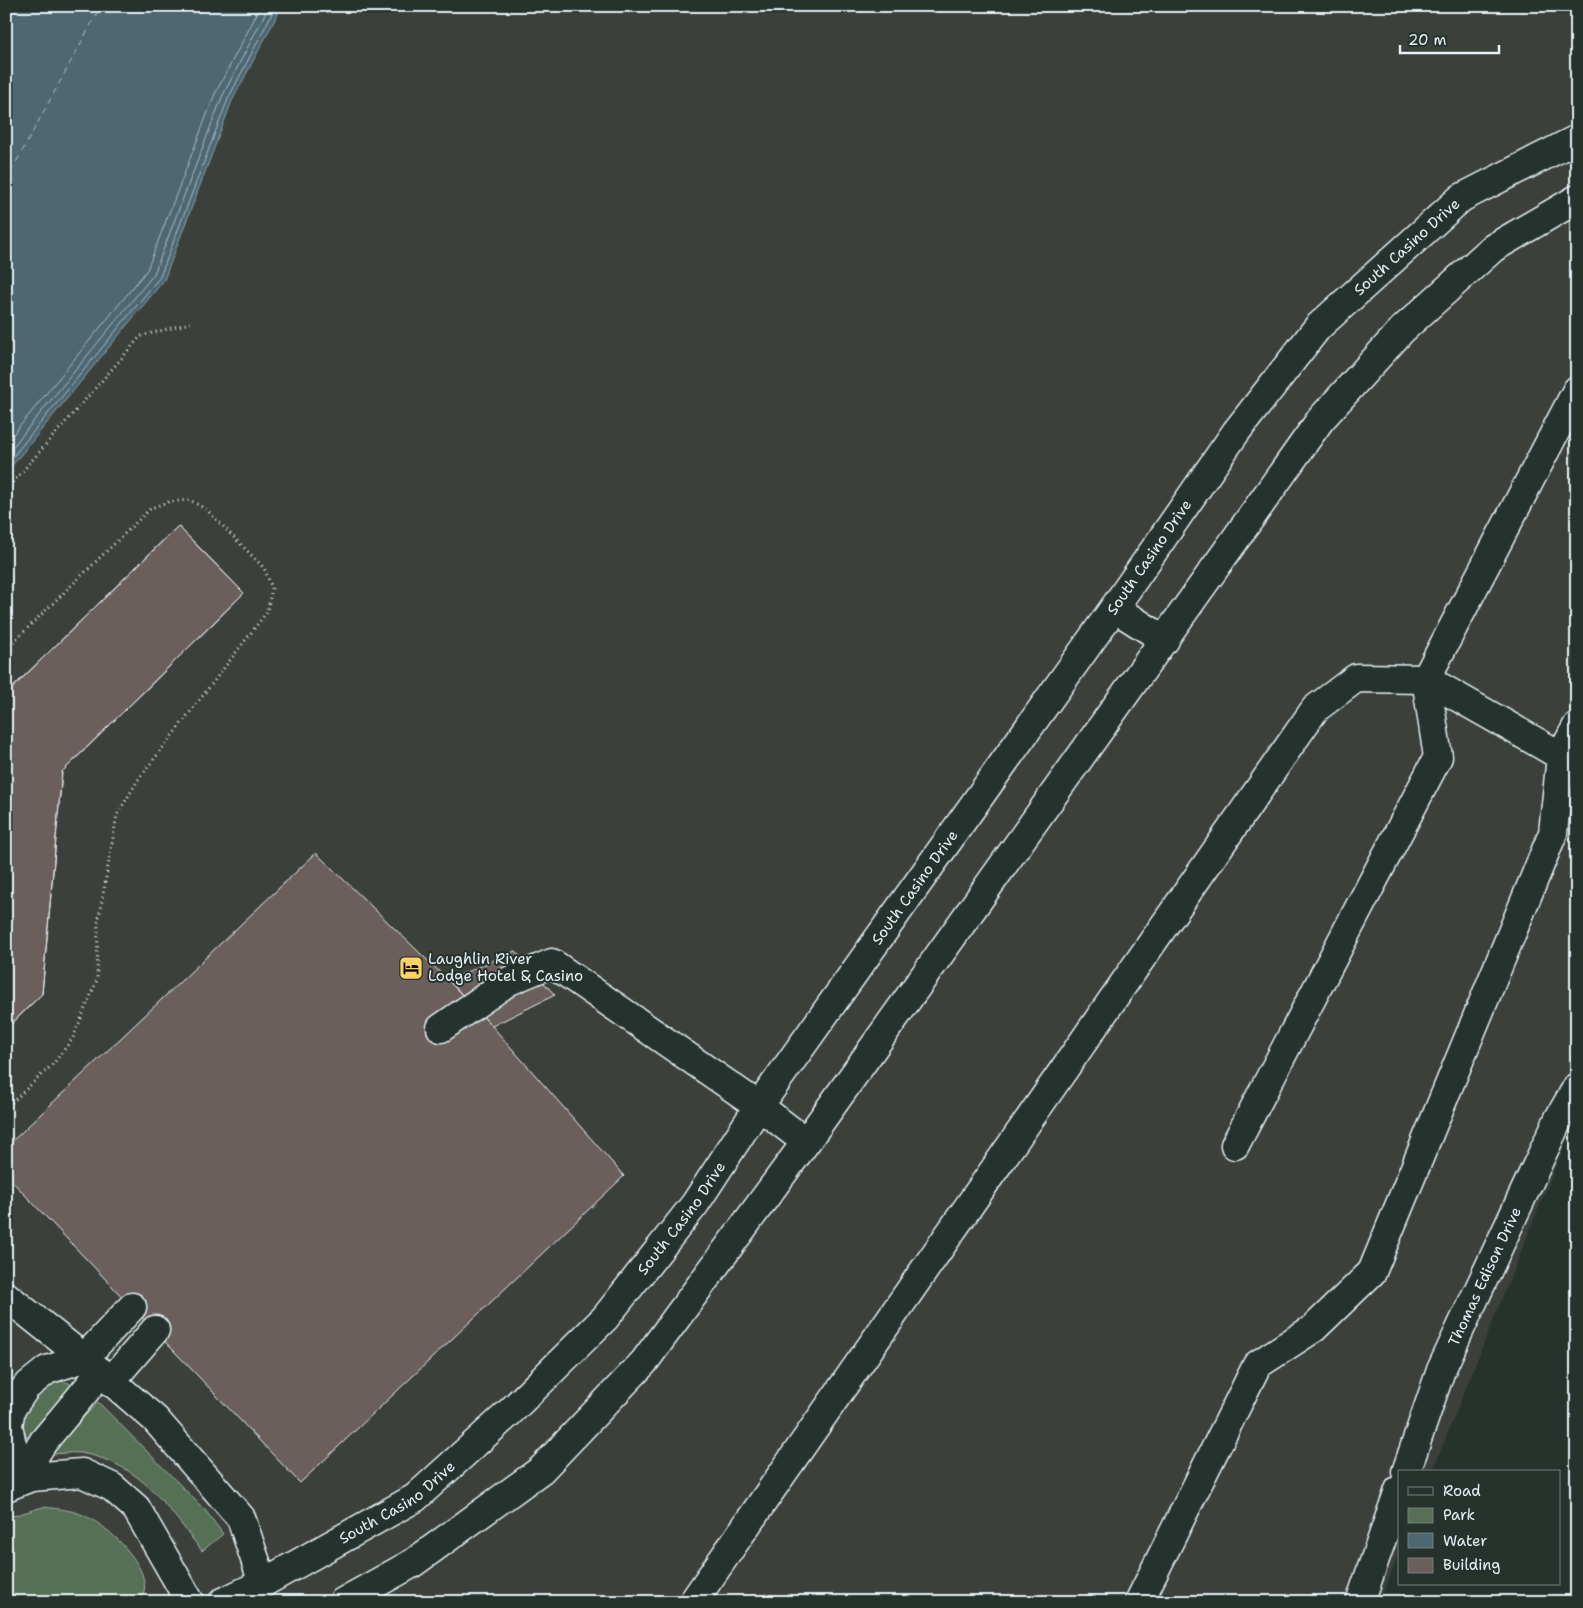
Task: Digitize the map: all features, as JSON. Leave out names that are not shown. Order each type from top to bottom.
[{"type":"main road","name":"South Casino Drive","points":[[222,1602],[262,1592],[416,1498],[510,1412],[605,1318],[696,1204],[759,1106],[1114,608],[1236,432],[1318,327],[1461,198],[1577,139]]},
{"type":"main road","points":[[342,1602],[414,1563],[541,1470],[644,1362],[806,1142],[1321,419],[1402,330],[1493,248],[1577,199]]},
{"type":"main road","points":[[1235,1145],[1438,757],[1426,679],[1577,390]]},
{"type":"main road","points":[[1114,608],[1165,640]]},
{"type":"main road","points":[[693,1602],[1315,709],[1356,678],[1426,679],[1561,756]]},
{"type":"main road","points":[[1139,1602],[1257,1365],[1314,1328],[1372,1272],[1553,833],[1561,756],[1577,726]]},
{"type":"main road","points":[[440,1028],[509,981],[552,963],[759,1106],[806,1142]]},
{"type":"main road","name":"Thomas Edison Drive","points":[[1407,1470],[1441,1370],[1559,1118],[1577,1086]]},
{"type":"main road","points":[[6,1296],[99,1370],[155,1419],[241,1518],[262,1592]]},
{"type":"main road","points":[[31,1477],[34,1455],[99,1370],[132,1307]]},
{"type":"main road","points":[[31,1477],[12,1445],[8,1425],[12,1409],[26,1387],[48,1370],[99,1370],[155,1330]]},
{"type":"main road","points":[[6,1488],[31,1477],[82,1473],[112,1487],[136,1508],[190,1602]]},
{"type":"main road","points":[[1360,1602],[1398,1493]]},
{"type":"path","points":[[6,490],[141,336],[190,323]]},
{"type":"path","points":[[6,649],[151,508],[168,502],[190,500],[207,510],[264,568],[272,588],[267,612],[138,780],[117,815],[98,923],[97,980],[73,1038],[53,1064],[6,1108]]},
{"type":"shaded area","points":[[282,6],[1577,6],[1577,1113],[1433,1470],[1398,1470],[1398,1556],[1380,1602],[6,1602],[6,469],[232,101]]},
{"type":"green space","points":[[55,1380],[69,1383],[72,1388],[31,1438],[21,1435],[18,1430],[24,1413],[36,1396]]},
{"type":"green space","points":[[98,1402],[205,1510],[223,1534],[202,1551],[151,1489],[120,1466],[102,1458],[80,1453],[49,1454]]},
{"type":"green space","points":[[43,1507],[68,1510],[80,1514],[111,1533],[139,1567],[144,1591],[140,1602],[6,1602],[6,1518]]},
{"type":"water","points":[[6,6],[282,6],[232,101],[164,280],[6,473]]},
{"type":"building","points":[[178,526],[244,593],[62,772],[42,994],[6,1029],[6,694]]},
{"type":"building","points":[[178,526],[244,593],[62,772],[42,994],[6,1029],[6,694]]},
{"type":"building","points":[[316,853],[448,980],[492,1026],[624,1176],[300,1483],[6,1175],[6,1147]]},
{"type":"building","points":[[515,951],[555,995],[492,1026],[448,980]]},
{"type":"ferry route","points":[[6,181],[101,6]]},
{"type":"place","name":"Laughlin River Lodge Hotel & Casino","points":[[411,968]]}]
